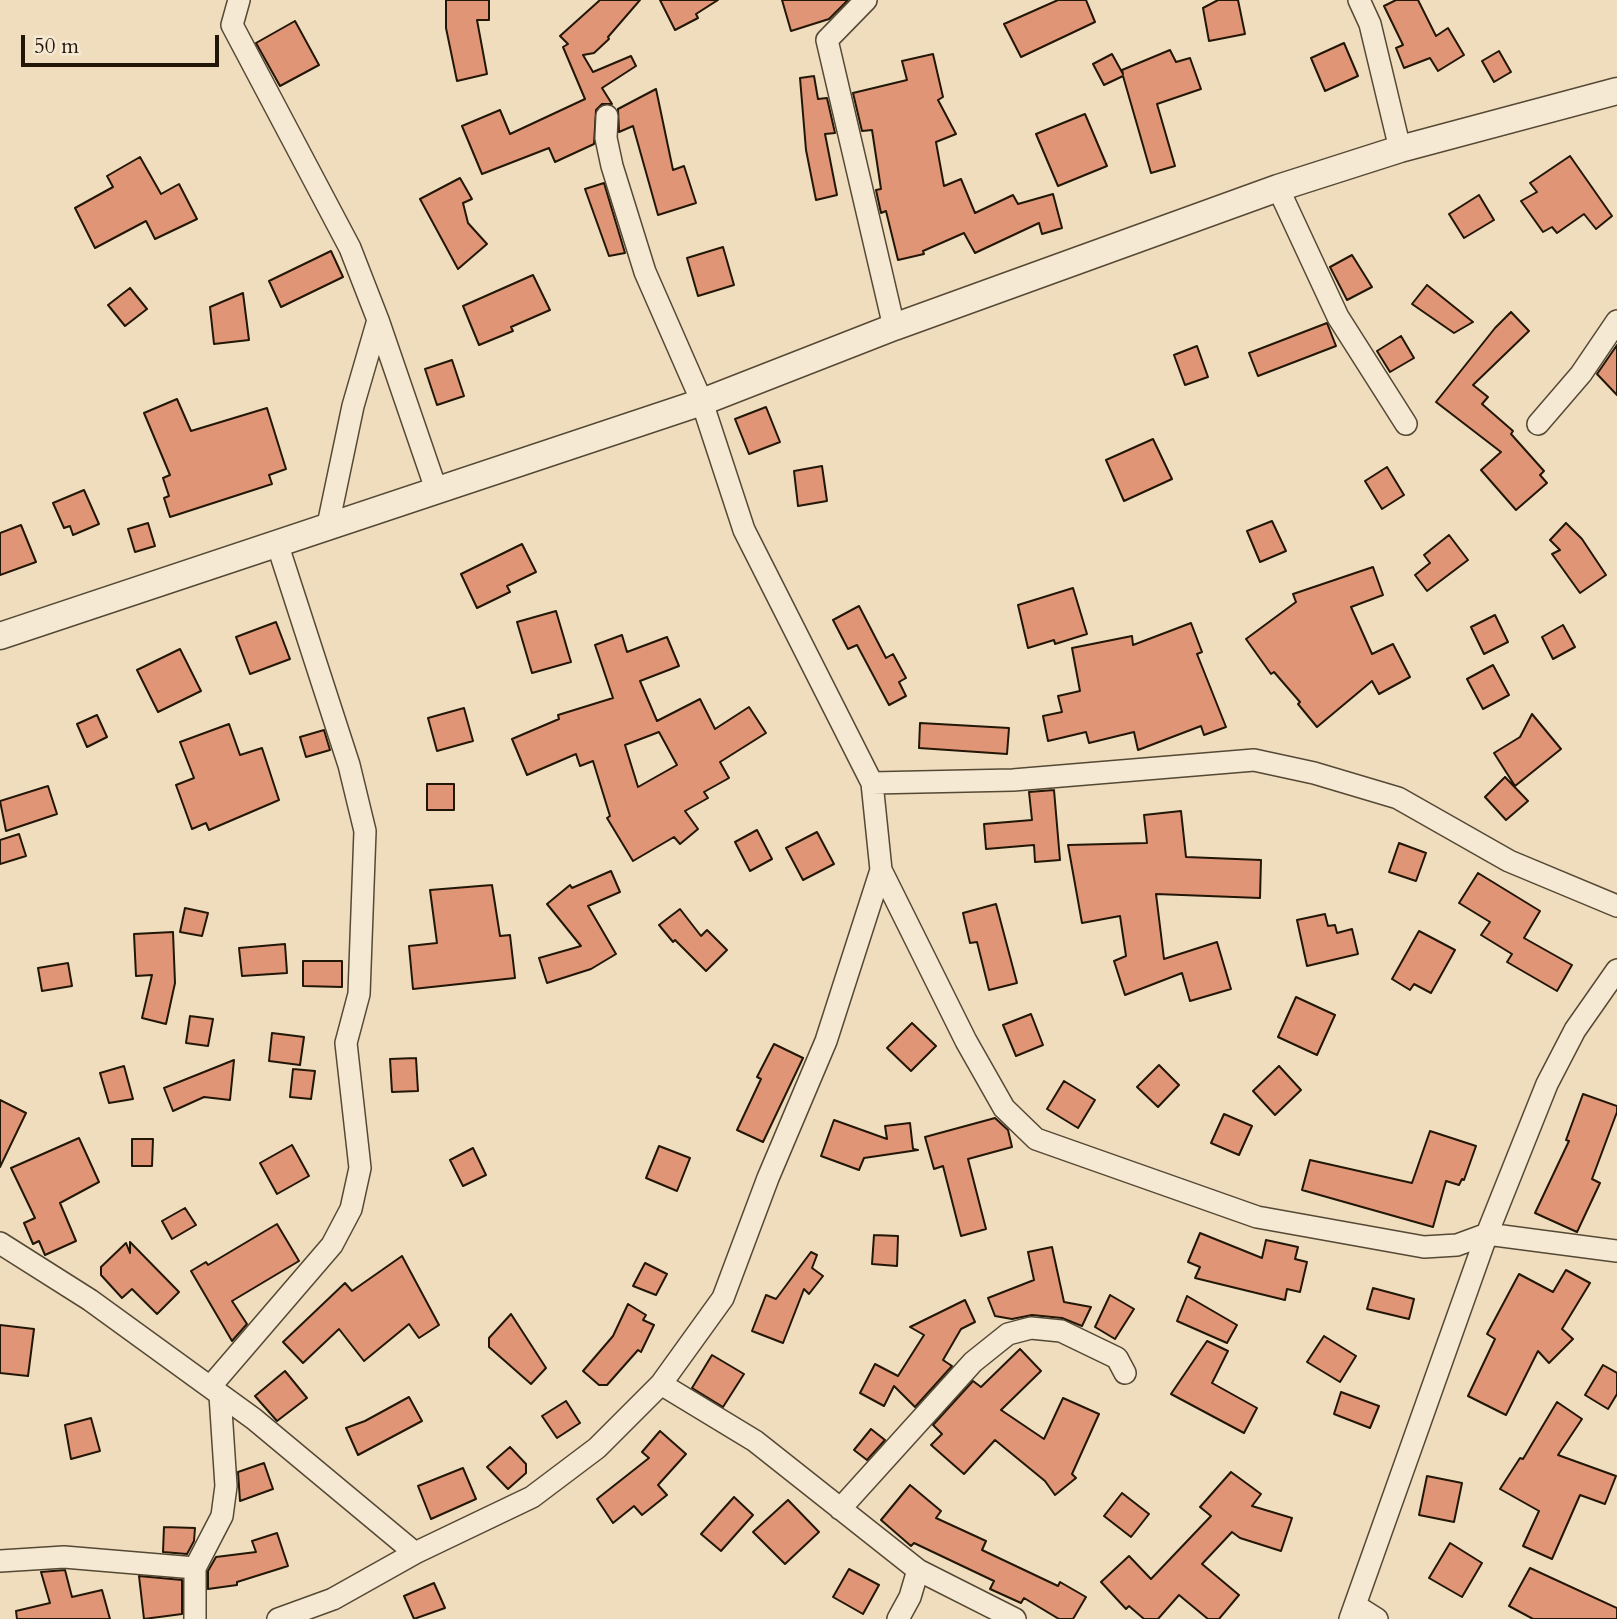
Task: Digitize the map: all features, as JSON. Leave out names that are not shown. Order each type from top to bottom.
[{"type":"street","points":[[239,0],[232,25],[350,248],[378,320],[437,492]]},
{"type":"street","points":[[866,0],[827,40],[894,327]]},
{"type":"street","points":[[1359,0],[1370,24],[1400,149]]},
{"type":"street","points":[[0,636],[702,402],[894,327],[1278,188],[1400,149],[1617,91]]},
{"type":"street","points":[[607,116],[607,138],[612,166],[645,272],[702,402],[744,530],[872,783],[881,870],[966,1041],[1004,1108],[1036,1139],[1257,1217],[1424,1247],[1457,1245],[1487,1234],[1617,1251]]},
{"type":"street","points":[[1278,188],[1338,317],[1406,424]]},
{"type":"street","points":[[328,525],[353,406],[378,320]]},
{"type":"street","points":[[1538,424],[1581,374],[1617,321]]},
{"type":"street","points":[[195,1619],[195,1568],[222,1516],[226,1486],[215,1391],[332,1245],[351,1209],[360,1168],[346,1043],[359,994],[365,831],[349,765],[277,543]]},
{"type":"street","points":[[872,783],[1013,780],[1254,760],[1314,773],[1398,798],[1509,862],[1617,906]]},
{"type":"street","points":[[278,1619],[333,1599],[415,1553],[532,1497],[597,1448],[661,1384],[723,1298],[768,1178],[826,1041],[881,870]]},
{"type":"street","points":[[1377,1619],[1352,1612],[1487,1234],[1547,1084],[1575,1030],[1617,970]]},
{"type":"street","points":[[0,1243],[90,1300],[215,1391],[415,1553]]},
{"type":"street","points":[[840,1509],[973,1362],[1007,1334],[1031,1328],[1061,1331],[1117,1358],[1125,1373]]},
{"type":"street","points":[[661,1384],[755,1441],[918,1570],[1015,1619]]},
{"type":"street","points":[[0,1561],[64,1557],[195,1568]]},
{"type":"street","points":[[898,1619],[910,1597],[918,1570]]},
{"type":"building","points":[[446,0],[489,0],[489,20],[477,20],[487,74],[457,81],[446,28]]},
{"type":"building","points":[[600,0],[640,0],[609,39],[594,53],[583,55],[593,72],[631,56],[636,66],[602,88],[612,104],[602,104],[596,110],[594,144],[555,162],[549,148],[482,174],[462,126],[500,110],[510,134],[585,99],[563,47],[568,44],[560,36]]},
{"type":"building","points":[[660,0],[718,0],[696,14],[698,18],[675,30]]},
{"type":"building","points":[[782,0],[848,0],[829,19],[791,31]]},
{"type":"building","points":[[1058,0],[1086,0],[1095,22],[1021,57],[1004,24]]},
{"type":"building","points":[[1218,0],[1238,0],[1245,34],[1209,41],[1203,8]]},
{"type":"building","points":[[1396,0],[1418,0],[1436,36],[1448,28],[1464,55],[1438,71],[1430,58],[1404,68],[1396,48],[1403,45],[1384,6]]},
{"type":"building","points":[[295,21],[319,65],[280,86],[256,43]]},
{"type":"building","points":[[1344,43],[1358,76],[1325,91],[1311,58]]},
{"type":"building","points":[[1170,50],[1176,62],[1190,58],[1201,89],[1157,104],[1175,166],[1151,173],[1123,76],[1104,85],[1093,64],[1112,54],[1123,74],[1122,70]]},
{"type":"building","points":[[1499,51],[1511,72],[1494,82],[1482,61]]},
{"type":"building","points":[[933,54],[943,97],[938,100],[956,134],[936,142],[944,186],[961,179],[975,213],[1013,195],[1018,204],[1053,194],[1062,228],[1042,234],[1039,223],[975,253],[964,233],[923,251],[924,254],[898,260],[886,211],[881,213],[876,190],[881,189],[872,130],[862,131],[853,93],[907,80],[902,61]]},
{"type":"building","points":[[814,76],[818,99],[827,98],[835,133],[825,134],[837,195],[816,200],[806,150],[800,78]]},
{"type":"building","points":[[656,89],[673,170],[684,166],[696,203],[658,215],[633,126],[619,132],[618,109]]},
{"type":"building","points":[[1085,114],[1107,166],[1058,186],[1036,134]]},
{"type":"building","points":[[1570,156],[1612,216],[1596,229],[1584,214],[1557,233],[1552,227],[1543,232],[1521,201],[1537,192],[1530,183]]},
{"type":"building","points":[[140,157],[161,194],[179,184],[197,219],[155,239],[146,221],[95,248],[75,208],[113,187],[107,176]]},
{"type":"building","points":[[460,178],[472,199],[463,203],[468,223],[487,244],[458,269],[420,199]]},
{"type":"building","points":[[604,183],[625,253],[609,256],[585,189]]},
{"type":"building","points":[[1479,195],[1494,220],[1464,238],[1449,214]]},
{"type":"building","points":[[723,247],[734,285],[698,296],[687,258]]},
{"type":"building","points":[[331,251],[343,277],[281,307],[269,281]]},
{"type":"building","points":[[1352,255],[1372,287],[1347,300],[1330,267]]},
{"type":"building","points":[[533,275],[550,310],[511,327],[513,331],[479,345],[463,306]]},
{"type":"building","points":[[1427,285],[1473,322],[1454,333],[1412,304]]},
{"type":"building","points":[[130,288],[147,309],[125,326],[108,305]]},
{"type":"building","points":[[243,293],[249,340],[214,344],[210,307]]},
{"type":"building","points":[[1511,312],[1529,331],[1473,385],[1488,397],[1482,404],[1513,431],[1511,434],[1544,471],[1540,475],[1547,483],[1516,510],[1481,470],[1501,452],[1436,402]]},
{"type":"building","points":[[1327,323],[1336,346],[1258,376],[1249,353]]},
{"type":"building","points":[[1401,336],[1414,358],[1390,372],[1377,351]]},
{"type":"building","points":[[1617,345],[1617,395],[1597,374]]},
{"type":"building","points":[[1197,346],[1208,377],[1185,385],[1174,355]]},
{"type":"building","points":[[452,360],[464,396],[437,405],[425,369]]},
{"type":"building","points":[[177,399],[191,431],[267,408],[286,469],[269,475],[272,484],[170,517],[164,498],[169,496],[163,478],[170,475],[144,413]]},
{"type":"building","points":[[766,407],[780,442],[749,454],[735,419]]},
{"type":"building","points":[[1153,439],[1172,479],[1124,501],[1106,460]]},
{"type":"building","points":[[822,466],[827,501],[798,506],[794,471]]},
{"type":"building","points":[[1387,467],[1404,495],[1382,509],[1365,481]]},
{"type":"building","points":[[84,490],[99,524],[73,535],[70,526],[64,528],[53,503]]},
{"type":"building","points":[[1272,521],[1286,551],[1260,562],[1247,531]]},
{"type":"building","points":[[148,523],[155,546],[135,552],[128,529]]},
{"type":"building","points":[[1566,523],[1582,539],[1606,575],[1580,593],[1552,554],[1560,550],[1550,540]]},
{"type":"building","points":[[21,525],[36,562],[0,575],[0,533]]},
{"type":"building","points":[[1449,535],[1468,560],[1427,591],[1415,575],[1430,563],[1424,555]]},
{"type":"building","points":[[522,544],[536,572],[507,586],[510,592],[477,608],[461,574]]},
{"type":"building","points":[[1373,567],[1383,595],[1351,607],[1372,654],[1393,644],[1410,677],[1379,694],[1372,681],[1317,727],[1274,672],[1271,674],[1246,639],[1296,602],[1293,594]]},
{"type":"building","points":[[1073,588],[1087,634],[1055,644],[1054,640],[1028,648],[1018,605]]},
{"type":"building","points":[[859,606],[886,658],[893,654],[906,678],[899,682],[906,696],[889,705],[857,645],[848,649],[833,620]]},
{"type":"building","points":[[556,611],[571,662],[532,673],[517,622]]},
{"type":"building","points":[[1495,615],[1508,642],[1484,654],[1471,627]]},
{"type":"building","points":[[276,622],[290,659],[250,674],[236,637]]},
{"type":"building","points":[[1191,623],[1202,652],[1197,654],[1226,727],[1204,735],[1201,726],[1138,750],[1134,732],[1089,743],[1086,732],[1048,741],[1043,716],[1062,712],[1058,696],[1080,691],[1072,648],[1132,636],[1133,645]]},
{"type":"building","points":[[1563,625],[1575,647],[1553,659],[1542,637]]},
{"type":"building","points":[[622,635],[627,652],[667,637],[679,666],[640,681],[657,721],[700,699],[715,729],[749,707],[766,733],[720,762],[729,778],[704,792],[708,798],[685,811],[698,829],[680,844],[674,837],[633,861],[607,818],[610,816],[593,761],[580,766],[576,754],[527,775],[512,739],[559,719],[558,715],[613,698],[595,645]],"holes":[[[659,732],[677,765],[638,787],[625,745]]]},
{"type":"building","points":[[180,649],[201,691],[158,712],[137,670]]},
{"type":"building","points":[[1493,665],[1509,695],[1483,709],[1467,679]]},
{"type":"building","points":[[464,708],[473,741],[437,751],[428,718]]},
{"type":"building","points":[[1532,714],[1561,749],[1515,786],[1494,753],[1520,737]]},
{"type":"building","points":[[97,715],[107,737],[87,747],[77,724]]},
{"type":"building","points":[[920,723],[1009,728],[1007,754],[919,748]]},
{"type":"building","points":[[229,724],[240,755],[262,748],[279,800],[209,830],[206,823],[192,829],[176,785],[194,778],[180,742]]},
{"type":"building","points":[[324,730],[330,750],[306,757],[300,737]]},
{"type":"building","points":[[1505,777],[1528,801],[1506,820],[1485,797]]},
{"type":"building","points":[[427,784],[454,784],[454,810],[427,810]]},
{"type":"building","points":[[48,786],[57,814],[6,831],[0,801]]},
{"type":"building","points":[[1054,790],[1060,860],[1035,862],[1034,845],[986,849],[984,824],[1032,820],[1029,792]]},
{"type":"building","points":[[1181,811],[1186,857],[1261,860],[1260,898],[1156,894],[1164,959],[1217,942],[1231,989],[1190,1001],[1182,973],[1125,995],[1114,961],[1126,956],[1120,916],[1082,923],[1068,845],[1147,843],[1144,815]]},
{"type":"building","points":[[757,830],[772,859],[750,871],[735,842]]},
{"type":"building","points":[[817,832],[834,864],[803,880],[786,848]]},
{"type":"building","points":[[19,834],[26,856],[0,864],[0,840]]},
{"type":"building","points":[[1399,843],[1426,853],[1416,881],[1389,872]]},
{"type":"building","points":[[611,871],[620,892],[588,906],[616,954],[591,969],[547,983],[539,958],[581,946],[547,904],[570,885],[572,888]]},
{"type":"building","points":[[1478,873],[1540,911],[1524,938],[1572,965],[1557,991],[1507,962],[1512,954],[1481,935],[1490,922],[1459,903]]},
{"type":"building","points":[[492,885],[500,936],[510,935],[515,978],[413,989],[409,946],[437,943],[430,890]]},
{"type":"building","points":[[996,904],[1017,983],[989,990],[977,942],[970,943],[963,913]]},
{"type":"building","points":[[185,908],[208,913],[202,936],[180,932]]},
{"type":"building","points":[[680,909],[701,936],[707,930],[727,950],[706,971],[675,940],[673,942],[659,925]]},
{"type":"building","points":[[1325,914],[1328,926],[1335,925],[1337,933],[1352,929],[1358,954],[1307,966],[1297,920]]},
{"type":"building","points":[[1419,931],[1455,950],[1431,993],[1414,984],[1410,990],[1392,979]]},
{"type":"building","points":[[173,932],[175,983],[166,1024],[142,1018],[152,975],[136,976],[134,934]]},
{"type":"building","points":[[285,944],[287,973],[242,976],[239,948]]},
{"type":"building","points":[[303,961],[342,961],[342,987],[303,986]]},
{"type":"building","points":[[68,963],[72,986],[42,991],[38,968]]},
{"type":"building","points":[[1296,997],[1335,1015],[1317,1055],[1278,1037]]},
{"type":"building","points":[[1031,1014],[1043,1045],[1016,1056],[1003,1025]]},
{"type":"building","points":[[190,1016],[213,1019],[208,1046],[186,1043]]},
{"type":"building","points":[[912,1023],[936,1046],[911,1071],[887,1048]]},
{"type":"building","points":[[272,1033],[304,1037],[300,1065],[269,1061]]},
{"type":"building","points":[[774,1044],[803,1058],[763,1142],[737,1130],[761,1079],[757,1077]]},
{"type":"building","points":[[416,1058],[418,1091],[392,1092],[390,1059]]},
{"type":"building","points":[[234,1060],[230,1100],[204,1097],[173,1111],[164,1088]]},
{"type":"building","points":[[1159,1065],[1179,1085],[1158,1107],[1137,1087]]},
{"type":"building","points":[[124,1066],[133,1099],[109,1103],[100,1073]]},
{"type":"building","points":[[1279,1066],[1301,1090],[1275,1115],[1253,1091]]},
{"type":"building","points":[[293,1069],[315,1071],[311,1099],[290,1097]]},
{"type":"building","points":[[1064,1081],[1095,1100],[1078,1128],[1047,1109]]},
{"type":"building","points":[[1583,1094],[1617,1106],[1617,1112],[1592,1179],[1600,1183],[1577,1232],[1535,1213],[1569,1141],[1566,1140]]},
{"type":"building","points":[[0,1100],[26,1113],[0,1167]]},
{"type":"building","points":[[1224,1114],[1252,1126],[1239,1155],[1211,1143]]},
{"type":"building","points":[[995,1118],[1008,1130],[1012,1147],[968,1159],[986,1229],[961,1236],[943,1166],[934,1169],[925,1137]]},
{"type":"building","points":[[834,1120],[887,1139],[885,1126],[910,1123],[913,1149],[918,1150],[864,1158],[859,1170],[821,1156]]},
{"type":"building","points":[[1430,1131],[1476,1146],[1464,1180],[1462,1179],[1459,1185],[1446,1181],[1433,1227],[1302,1190],[1310,1160],[1412,1183]]},
{"type":"building","points":[[79,1138],[99,1182],[60,1203],[76,1241],[45,1255],[39,1241],[33,1244],[24,1223],[35,1218],[11,1168]]},
{"type":"building","points":[[132,1139],[153,1139],[152,1166],[132,1166]]},
{"type":"building","points":[[292,1145],[309,1176],[277,1194],[260,1163]]},
{"type":"building","points":[[659,1146],[690,1158],[677,1191],[646,1178]]},
{"type":"building","points":[[473,1148],[486,1175],[463,1186],[450,1160]]},
{"type":"building","points":[[185,1208],[196,1225],[172,1239],[162,1221]]},
{"type":"building","points":[[277,1224],[299,1261],[232,1301],[247,1324],[232,1341],[191,1271],[206,1262],[208,1265]]},
{"type":"building","points":[[1200,1233],[1262,1258],[1266,1240],[1298,1247],[1295,1259],[1307,1262],[1300,1292],[1287,1289],[1285,1300],[1195,1278],[1200,1267],[1188,1262]]},
{"type":"building","points":[[874,1235],[898,1236],[897,1266],[872,1264]]},
{"type":"building","points":[[130,1242],[179,1292],[157,1314],[132,1289],[122,1298],[101,1275],[101,1267],[126,1243],[130,1253]]},
{"type":"building","points":[[1052,1247],[1064,1302],[1091,1307],[1082,1326],[1062,1318],[1032,1315],[1012,1319],[995,1316],[988,1298],[1034,1280],[1028,1252]]},
{"type":"building","points":[[811,1252],[817,1255],[812,1268],[823,1276],[809,1294],[804,1289],[783,1343],[752,1331],[766,1295],[776,1299]]},
{"type":"building","points":[[402,1256],[439,1325],[419,1338],[409,1324],[364,1361],[339,1329],[303,1363],[283,1342],[345,1283],[352,1291]]},
{"type":"building","points":[[645,1263],[667,1274],[656,1295],[633,1286]]},
{"type":"building","points":[[1566,1270],[1590,1283],[1562,1329],[1573,1339],[1549,1363],[1538,1351],[1506,1415],[1468,1396],[1495,1339],[1487,1334],[1519,1274],[1553,1292]]},
{"type":"building","points":[[1373,1288],[1414,1299],[1409,1319],[1367,1309]]},
{"type":"building","points":[[1110,1295],[1134,1309],[1115,1339],[1095,1327]]},
{"type":"building","points":[[1187,1296],[1237,1325],[1227,1343],[1177,1321]]},
{"type":"building","points":[[965,1300],[975,1322],[961,1329],[943,1360],[952,1366],[915,1407],[894,1386],[884,1406],[860,1393],[875,1364],[898,1376],[924,1335],[910,1327]]},
{"type":"building","points":[[628,1304],[646,1315],[643,1320],[654,1325],[641,1352],[638,1350],[607,1385],[599,1385],[583,1371],[613,1336]]},
{"type":"building","points":[[511,1314],[546,1368],[531,1384],[489,1347],[489,1338]]},
{"type":"building","points":[[0,1325],[34,1329],[28,1376],[0,1373]]},
{"type":"building","points":[[1324,1336],[1356,1356],[1340,1382],[1307,1362]]},
{"type":"building","points":[[1207,1341],[1228,1351],[1212,1383],[1257,1408],[1244,1433],[1171,1394]]},
{"type":"building","points":[[1020,1349],[1041,1371],[1001,1410],[1044,1439],[1063,1398],[1099,1414],[1072,1474],[1076,1478],[1055,1495],[1045,1481],[995,1440],[964,1474],[931,1445],[942,1434],[933,1425],[973,1381],[981,1387]]},
{"type":"building","points":[[712,1355],[744,1374],[723,1407],[692,1388]]},
{"type":"building","points":[[1603,1365],[1617,1373],[1617,1394],[1608,1409],[1585,1395]]},
{"type":"building","points":[[285,1371],[307,1398],[277,1421],[255,1396]]},
{"type":"building","points":[[1341,1392],[1379,1406],[1370,1428],[1334,1414]]},
{"type":"building","points":[[409,1397],[422,1421],[358,1455],[346,1428],[365,1421]]},
{"type":"building","points":[[566,1401],[580,1423],[557,1438],[542,1416]]},
{"type":"building","points":[[1557,1402],[1582,1419],[1558,1455],[1616,1476],[1605,1504],[1580,1495],[1552,1559],[1523,1546],[1539,1511],[1500,1489],[1520,1458],[1523,1459]]},
{"type":"building","points":[[91,1418],[100,1451],[71,1459],[65,1425]]},
{"type":"building","points":[[871,1429],[885,1440],[867,1460],[854,1450]]},
{"type":"building","points":[[660,1431],[686,1454],[658,1485],[667,1495],[642,1515],[634,1506],[613,1523],[597,1499],[649,1458],[642,1452]]},
{"type":"building","points":[[510,1447],[526,1464],[526,1473],[508,1489],[487,1467]]},
{"type":"building","points":[[264,1463],[273,1489],[240,1501],[238,1472]]},
{"type":"building","points":[[463,1468],[476,1499],[431,1519],[418,1486]]},
{"type":"building","points":[[1231,1472],[1261,1494],[1252,1506],[1292,1518],[1281,1551],[1240,1538],[1232,1532],[1202,1564],[1239,1595],[1219,1619],[1208,1619],[1179,1595],[1158,1619],[1144,1619],[1129,1606],[1126,1609],[1101,1582],[1129,1556],[1151,1579],[1211,1516],[1200,1507]]},
{"type":"building","points":[[1427,1476],[1462,1483],[1454,1522],[1419,1515]]},
{"type":"building","points":[[910,1485],[941,1511],[936,1518],[986,1541],[982,1550],[1058,1586],[1060,1582],[1086,1597],[1073,1619],[1059,1619],[1024,1598],[1021,1603],[990,1589],[994,1581],[914,1543],[911,1546],[881,1520]]},
{"type":"building","points":[[1122,1493],[1149,1514],[1131,1537],[1104,1516]]},
{"type":"building","points":[[734,1497],[753,1515],[721,1551],[701,1534]]},
{"type":"building","points":[[788,1500],[819,1532],[785,1564],[753,1532]]},
{"type":"building","points":[[164,1527],[195,1528],[194,1541],[187,1554],[163,1552]]},
{"type":"building","points":[[277,1533],[288,1566],[237,1582],[237,1585],[208,1589],[208,1571],[216,1557],[256,1552],[252,1541]]},
{"type":"building","points":[[1450,1543],[1482,1563],[1462,1597],[1429,1578]]},
{"type":"building","points":[[1530,1568],[1617,1608],[1617,1619],[1533,1619],[1509,1606]]},
{"type":"building","points":[[849,1569],[879,1585],[863,1614],[833,1597]]},
{"type":"building","points":[[65,1570],[72,1597],[102,1590],[110,1619],[17,1619],[16,1611],[50,1603],[41,1572]]},
{"type":"building","points":[[139,1576],[182,1580],[182,1614],[144,1619]]},
{"type":"building","points":[[434,1583],[445,1608],[414,1619],[404,1596]]}]
